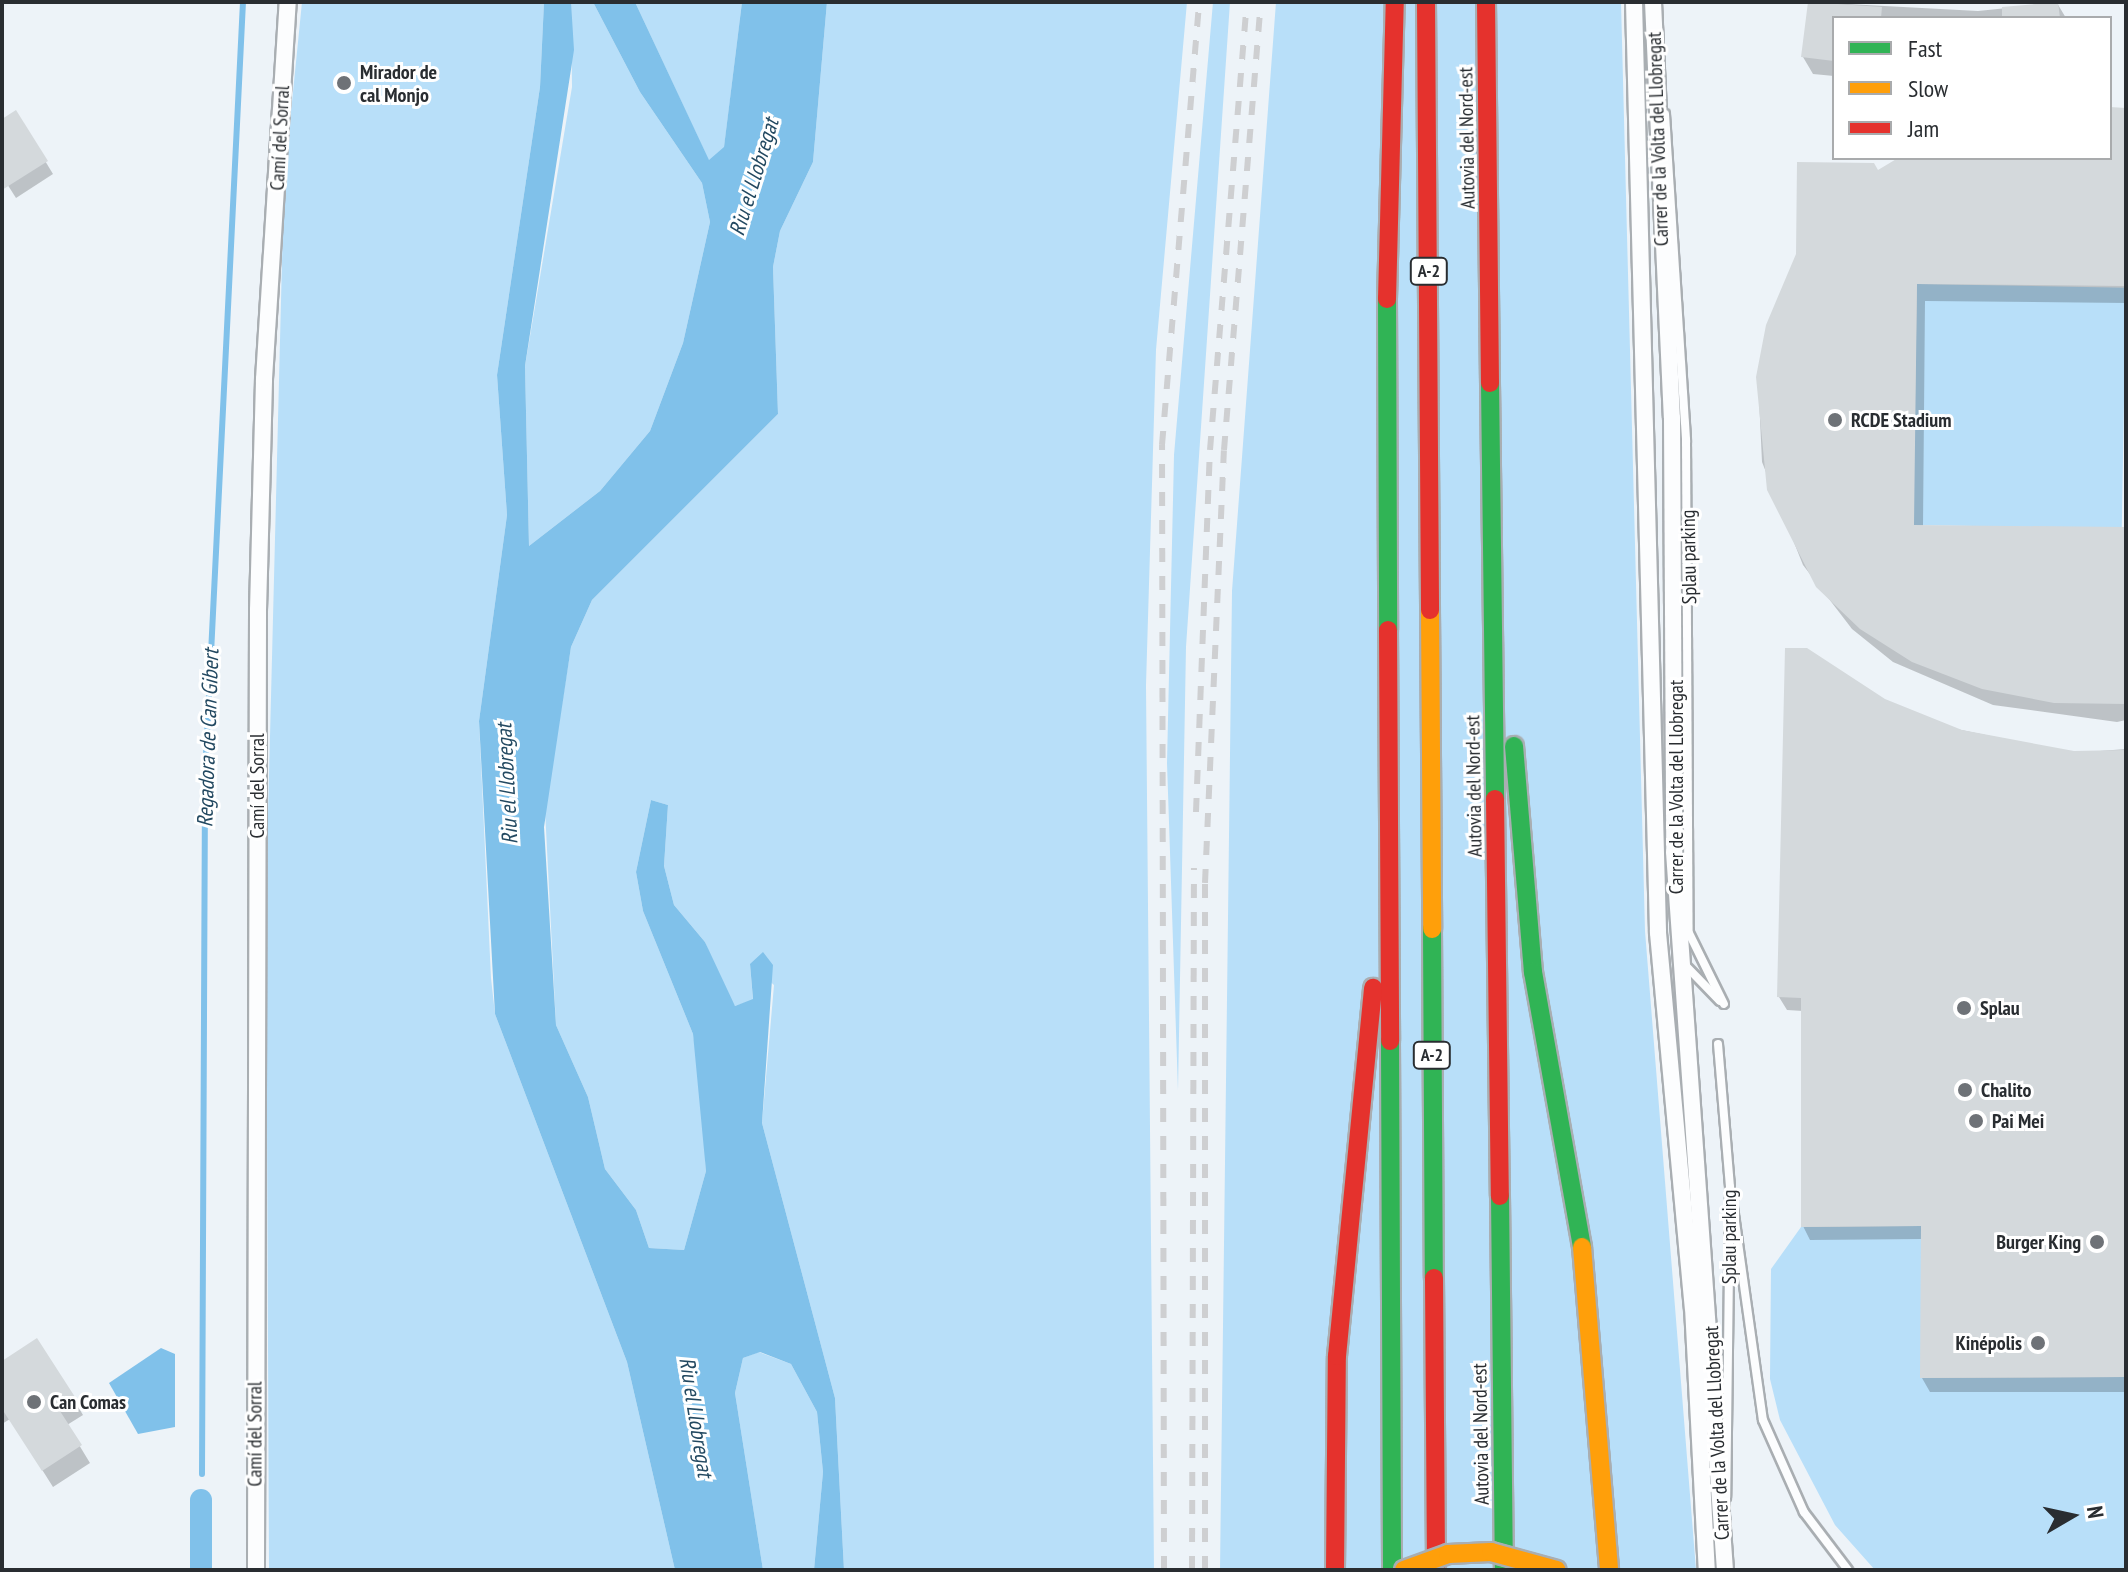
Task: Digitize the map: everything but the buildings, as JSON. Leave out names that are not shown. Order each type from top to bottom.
[{"type":"main road","points":[[1392,1570],[1386,174],[1395,2]]},
{"type":"main road","name":"Autovia del Nord-est","points":[[1426,2],[1436,1570]]},
{"type":"main road","name":"Autovia del Nord-est","points":[[1486,2],[1504,1570]]},
{"type":"main road","points":[[1492,371],[1533,972],[1584,1258],[1609,1570]]},
{"type":"main road","points":[[1335,1570],[1338,1342],[1389,839]]},
{"type":"main road","points":[[1404,1570],[1448,1554],[1491,1552],[1557,1570]]},
{"type":"street","name":"Camí del Sorral","points":[[256,1570],[258,610],[264,379],[288,2]]},
{"type":"street","name":"Carrer de la Volta del Llobregat","points":[[1634,2],[1658,933],[1693,1307],[1707,1570]]},
{"type":"street","name":"Carrer de la Volta del Llobregat","points":[[1653,2],[1672,418],[1679,957],[1725,1570]]},
{"type":"lane","name":"Splau parking","points":[[1654,38],[1672,165],[1686,440],[1689,933],[1724,1004],[1679,957]]},
{"type":"lane","name":"Splau parking","points":[[1718,1044],[1730,1187],[1732,1443],[1723,1526]]},
{"type":"lane","points":[[1730,1187],[1763,1420],[1785,1479],[1848,1570]]},
{"type":"shaded area","points":[[302,2],[544,2],[540,87],[497,375],[507,515],[479,721],[491,978],[495,1014],[627,1362],[675,1570],[269,1570],[266,895],[284,182]]},
{"type":"shaded area","points":[[571,2],[593,2],[640,92],[702,183],[710,222],[683,343],[650,431],[600,491],[529,546],[525,366],[572,87]]},
{"type":"shaded area","points":[[635,2],[742,2],[724,148],[709,161]]},
{"type":"shaded area","points":[[827,2],[1187,2],[1156,350],[1146,685],[1154,1570],[844,1570],[835,1398],[762,1123],[774,985],[750,964],[753,1000],[735,1006],[724,991],[705,942],[674,905],[664,866],[668,805],[651,800],[636,872],[643,911],[693,1034],[702,1092],[706,1171],[684,1250],[649,1248],[636,1210],[605,1169],[588,1097],[556,1025],[545,810],[571,647],[592,600],[778,414],[773,267],[780,231],[813,162]]},
{"type":"shaded area","points":[[1213,2],[1230,2],[1186,647],[1178,1091],[1167,763],[1174,455]]},
{"type":"shaded area","points":[[1276,2],[1621,2],[1645,931],[1696,1570],[1220,1570],[1232,591]]},
{"type":"shaded area","points":[[1917,284],[2126,288],[2122,529],[1913,525]]},
{"type":"shaded area","points":[[1921,1226],[1921,1378],[2126,1377],[2126,1570],[1875,1570],[1835,1525],[1780,1420],[1770,1379],[1771,1269],[1801,1227]]},
{"type":"shaded area","points":[[759,1352],[791,1364],[817,1412],[823,1472],[814,1570],[763,1570],[735,1393],[743,1358]]},
{"type":"water","name":"Riu el Llobregat","points":[[544,2],[571,2],[574,50],[525,366],[529,546],[600,491],[650,431],[683,343],[710,222],[702,183],[640,92],[593,2],[635,2],[709,160],[724,147],[742,2],[827,2],[813,162],[780,231],[773,267],[778,414],[592,600],[571,647],[544,827],[556,1025],[588,1097],[605,1169],[636,1210],[649,1248],[684,1250],[706,1171],[693,1034],[643,911],[636,872],[651,800],[668,805],[664,866],[674,905],[705,942],[735,1006],[753,999],[750,964],[763,952],[773,965],[762,1123],[835,1398],[844,1570],[814,1570],[823,1472],[817,1412],[791,1364],[760,1352],[743,1358],[735,1393],[763,1570],[675,1570],[627,1362],[495,1014],[479,721],[507,515],[497,375],[540,87]]},
{"type":"water","points":[[161,1348],[175,1354],[175,1427],[138,1434],[109,1383]]},
{"type":"waterway","name":"Regadora de Can Gibert","points":[[202,1474],[205,776],[243,2]]},
{"type":"waterway","name":"Regadora de Can Gibert","points":[[201,1500],[201,1570]]},
{"type":"railway","points":[[1164,1570],[1162,445],[1199,2]]},
{"type":"railway","points":[[1196,812],[1210,450],[1247,2]]},
{"type":"railway","points":[[1205,1570],[1205,883],[1224,450],[1261,2]]},
{"type":"railway","points":[[1192,1570],[1194,868]]},
{"type":"traffic: fast","points":[[1387,299],[1388,630]]},
{"type":"traffic: fast","points":[[1490,383],[1495,799]]},
{"type":"traffic: fast","points":[[1514,746],[1533,972],[1582,1247]]},
{"type":"traffic: fast","points":[[1432,929],[1434,1278]]},
{"type":"traffic: fast","points":[[1390,1041],[1392,1570]]},
{"type":"traffic: fast","points":[[1500,1196],[1504,1570]]},
{"type":"traffic: slow","points":[[1430,610],[1432,929]]},
{"type":"traffic: slow","points":[[1582,1247],[1609,1570]]},
{"type":"traffic: slow","points":[[1404,1570],[1448,1554],[1491,1552],[1557,1570]]},
{"type":"traffic: jam","points":[[1387,299],[1395,2]]},
{"type":"traffic: jam","points":[[1426,2],[1430,610]]},
{"type":"traffic: jam","points":[[1486,2],[1490,383]]},
{"type":"traffic: jam","points":[[1388,630],[1390,1041]]},
{"type":"traffic: jam","points":[[1495,799],[1500,1196]]},
{"type":"traffic: jam","points":[[1335,1570],[1337,1356],[1373,988]]},
{"type":"traffic: jam","points":[[1434,1278],[1436,1570]]},
{"type":"place","name":"Mirador de cal Monjo","points":[[344,83]]},
{"type":"place","name":"RCDE Stadium","points":[[1835,420]]},
{"type":"place","name":"Splau","points":[[1964,1008]]},
{"type":"place","name":"Chalito","points":[[1965,1090]]},
{"type":"place","name":"Pai Mei","points":[[1976,1121]]},
{"type":"place","name":"Burger King","points":[[2097,1242]]},
{"type":"place","name":"Kinépolis","points":[[2038,1343]]},
{"type":"place","name":"Can Comas","points":[[34,1402]]}]
